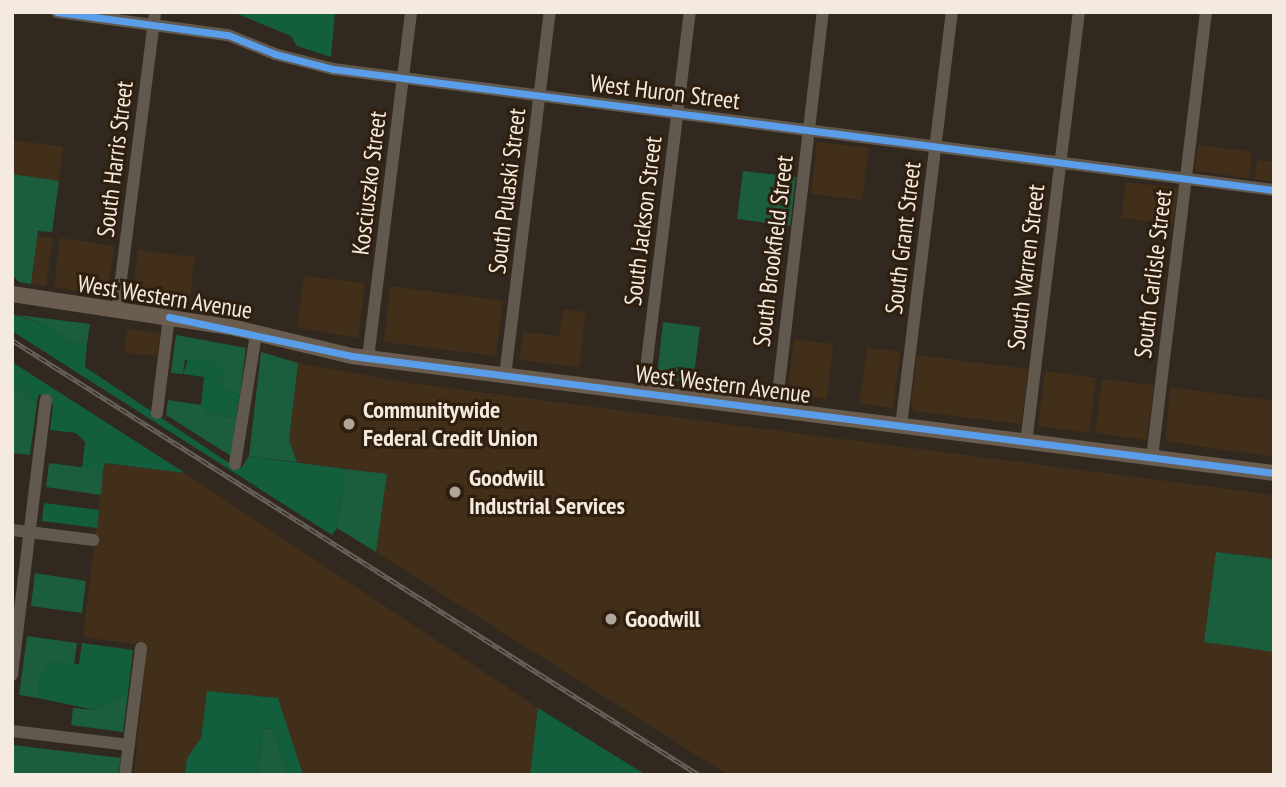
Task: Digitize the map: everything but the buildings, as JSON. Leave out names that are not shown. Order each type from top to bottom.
[{"type":"main road","name":"West Western Avenue","points":[[12,286],[20,295],[47,302],[169,317],[368,358],[1274,473]]},
{"type":"main road","name":"West Western Avenue","points":[[12,304],[47,302]]},
{"type":"street","name":"West Huron Street","points":[[57,12],[154,18],[228,35],[301,62],[403,78],[1274,190]]},
{"type":"street","name":"Kosciuszko Street","points":[[368,358],[411,12]]},
{"type":"street","name":"South Pulaski Street","points":[[505,376],[550,12]]},
{"type":"street","name":"South Jackson Street","points":[[643,393],[690,12]]},
{"type":"street","name":"South Brookfield Street","points":[[776,410],[823,12]]},
{"type":"street","name":"South Grant Street","points":[[901,426],[951,12]]},
{"type":"street","name":"South Warren Street","points":[[1026,443],[1079,12]]},
{"type":"street","name":"South Carlisle Street","points":[[1152,458],[1206,12]]},
{"type":"street","name":"South Harris Street","points":[[117,310],[154,18]]},
{"type":"street","points":[[157,413],[169,317]]},
{"type":"street","points":[[236,464],[256,334]]},
{"type":"street","points":[[12,675],[47,400]]},
{"type":"street","points":[[12,530],[93,540]]},
{"type":"street","points":[[125,775],[141,648]]},
{"type":"street","points":[[12,731],[129,745]]},
{"type":"shaded area","points":[[12,140],[63,147],[59,181],[12,174]]},
{"type":"shaded area","points":[[817,142],[869,148],[862,200],[811,194]]},
{"type":"shaded area","points":[[1198,145],[1252,152],[1249,178],[1195,171]]},
{"type":"shaded area","points":[[1257,160],[1274,162],[1274,182],[1255,179]]},
{"type":"shaded area","points":[[1126,182],[1178,188],[1173,224],[1121,218]]},
{"type":"shaded area","points":[[37,236],[53,238],[46,286],[31,284]]},
{"type":"shaded area","points":[[60,238],[114,246],[108,294],[54,288]]},
{"type":"shaded area","points":[[138,250],[195,257],[189,304],[132,297]]},
{"type":"shaded area","points":[[304,276],[365,283],[358,338],[297,327]]},
{"type":"shaded area","points":[[390,286],[503,301],[496,356],[384,342]]},
{"type":"shaded area","points":[[563,309],[586,312],[579,367],[519,360],[523,332],[559,336]]},
{"type":"shaded area","points":[[127,329],[160,333],[157,356],[124,352]]},
{"type":"shaded area","points":[[794,339],[833,344],[827,399],[787,394]]},
{"type":"shaded area","points":[[867,348],[900,352],[893,408],[859,403]]},
{"type":"shaded area","points":[[917,355],[1028,369],[1021,424],[914,411],[911,406]]},
{"type":"shaded area","points":[[298,363],[409,383],[1274,495],[1274,559],[1216,552],[1204,642],[1274,652],[1274,775],[728,775],[376,552],[387,475],[297,462],[289,440]]},
{"type":"shaded area","points":[[1045,371],[1096,378],[1089,433],[1038,426]]},
{"type":"shaded area","points":[[1102,379],[1154,385],[1147,440],[1095,433]]},
{"type":"shaded area","points":[[1170,387],[1274,401],[1273,457],[1166,441]]},
{"type":"shaded area","points":[[104,463],[185,473],[538,708],[530,775],[303,775],[278,698],[208,691],[201,738],[187,758],[185,775],[134,775],[147,646],[83,637]]},
{"type":"green space","points":[[233,12],[335,12],[331,57],[297,46],[291,36]]},
{"type":"green space","points":[[743,171],[796,177],[790,226],[737,219]]},
{"type":"green space","points":[[12,174],[59,181],[52,232],[38,231],[31,284],[19,282],[12,275]]},
{"type":"green space","points":[[12,314],[51,327],[68,341],[87,344],[85,367],[235,467],[242,467],[249,456],[345,469],[337,528],[332,535],[12,331]]},
{"type":"green space","points":[[17,315],[90,324],[87,344],[68,341],[51,327]]},
{"type":"green space","points":[[663,322],[700,327],[693,383],[657,377]]},
{"type":"green space","points":[[176,335],[246,348],[240,394],[221,389],[224,368],[185,360],[183,374],[171,373]]},
{"type":"green space","points":[[261,352],[298,363],[289,440],[297,462],[249,456]]},
{"type":"green space","points":[[189,357],[220,362],[224,368],[221,389],[240,394],[236,418],[207,414],[201,405],[204,377],[183,374]]},
{"type":"green space","points":[[12,362],[185,473],[105,463],[103,470],[82,468],[85,442],[76,433],[50,430],[53,405],[39,394],[37,402],[12,385]]},
{"type":"green space","points":[[12,385],[37,402],[30,455],[12,453]]},
{"type":"green space","points":[[168,400],[201,405],[207,414],[236,418],[231,456],[166,415]]},
{"type":"green space","points":[[49,463],[103,470],[101,495],[46,487]]},
{"type":"green space","points":[[345,469],[387,474],[376,552],[337,528]]},
{"type":"green space","points":[[44,503],[99,510],[97,528],[42,521]]},
{"type":"green space","points":[[1216,552],[1274,559],[1274,652],[1204,642]]},
{"type":"green space","points":[[35,573],[86,581],[82,613],[31,606]]},
{"type":"green space","points":[[27,636],[77,643],[74,664],[52,661],[40,675],[38,698],[19,695]]},
{"type":"green space","points":[[82,643],[133,650],[128,693],[95,710],[38,698],[40,675],[52,661],[79,664]]},
{"type":"green space","points":[[207,691],[278,698],[303,775],[288,775],[273,729],[263,728],[258,775],[185,775],[187,758],[201,738]]},
{"type":"green space","points":[[128,693],[123,732],[71,725],[73,708],[95,710]]},
{"type":"green space","points":[[538,708],[646,775],[530,775]]},
{"type":"green space","points":[[263,728],[273,729],[288,775],[258,775]]},
{"type":"green space","points":[[13,745],[121,758],[118,775],[12,773]]},
{"type":"railway","points":[[12,340],[699,775]]},
{"type":"cycle path","points":[[57,12],[228,35],[275,54],[333,69],[1274,190]]},
{"type":"cycle path","points":[[169,317],[352,356],[1274,473]]},
{"type":"place","name":"Communitywide Federal Credit Union","points":[[349,424]]},
{"type":"place","name":"Goodwill Industrial Services","points":[[455,492]]},
{"type":"place","name":"Goodwill","points":[[611,619]]}]
